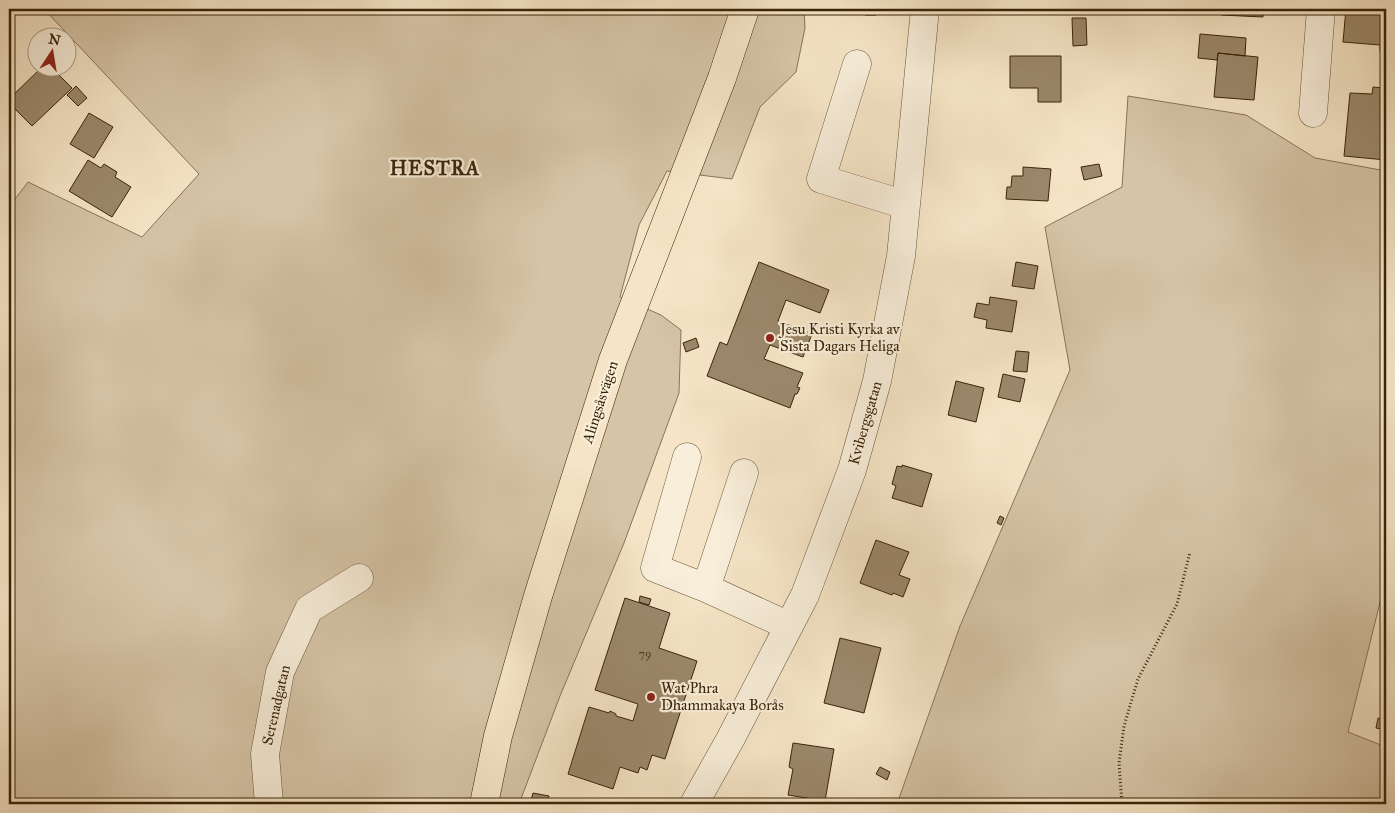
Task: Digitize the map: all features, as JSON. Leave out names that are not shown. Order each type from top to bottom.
[{"type":"main road","name":"Alingsåsvägen","points":[[484,804],[498,736],[538,596],[612,360],[722,78],[745,9]]},
{"type":"street","name":"Kvibergsgatan","points":[[694,804],[731,738],[805,595],[852,470],[877,381],[901,256],[925,9]]},
{"type":"street","points":[[1313,113],[1320,9]]},
{"type":"street","points":[[857,64],[821,179],[906,204]]},
{"type":"street","points":[[687,456],[655,568],[706,588],[789,626]]},
{"type":"street","points":[[706,588],[744,474]]},
{"type":"street","name":"Serenadgatan","points":[[269,804],[265,754],[280,672],[309,609],[359,578]]},
{"type":"path","points":[[1122,804],[1119,764],[1124,726],[1138,679],[1177,604],[1190,552]]},
{"type":"shaded area","points":[[44,9],[804,9],[805,28],[796,72],[760,107],[732,179],[667,171],[639,225],[620,297],[661,315],[681,330],[679,393],[624,543],[560,696],[519,804],[9,804],[9,207],[28,182],[142,237],[199,174],[78,45],[78,28],[62,28]]},
{"type":"shaded area","points":[[1128,96],[1246,115],[1315,158],[1386,171],[1386,578],[1348,732],[1386,747],[1386,804],[897,804],[960,626],[1070,370],[1045,227],[1122,187]]},
{"type":"building","points":[[865,9],[876,9],[876,15],[865,15]]},
{"type":"building","points":[[1212,9],[1264,9],[1263,17],[1221,15],[1221,12],[1211,11]]},
{"type":"building","points":[[1346,9],[1383,11],[1383,9],[1386,9],[1386,51],[1380,51],[1380,45],[1343,42]]},
{"type":"building","points":[[1072,18],[1086,18],[1087,45],[1073,46]]},
{"type":"building","points":[[1200,34],[1246,38],[1245,56],[1218,53],[1217,60],[1198,58]]},
{"type":"building","points":[[1218,53],[1258,57],[1254,100],[1214,97]]},
{"type":"building","points":[[1010,56],[1061,56],[1061,102],[1038,102],[1038,88],[1010,88]]},
{"type":"building","points":[[31,78],[62,78],[72,88],[32,126],[9,103],[9,99]]},
{"type":"building","points":[[76,86],[87,98],[78,106],[67,95]]},
{"type":"building","points":[[1373,87],[1384,88],[1381,125],[1386,125],[1386,160],[1344,156],[1350,93],[1372,94]]},
{"type":"building","points":[[89,113],[113,127],[94,158],[70,144]]},
{"type":"building","points":[[88,160],[101,168],[104,164],[117,172],[115,177],[131,187],[112,217],[69,191]]},
{"type":"building","points":[[1099,164],[1102,176],[1084,180],[1081,167]]},
{"type":"building","points":[[1023,167],[1051,169],[1048,201],[1006,199],[1007,187],[1011,187],[1012,176],[1023,176]]},
{"type":"building","name":"Jesu Kristi Kyrka av Sista Dagars Heliga","points":[[759,262],[829,290],[820,313],[786,300],[778,321],[812,334],[803,357],[770,345],[764,359],[803,373],[797,387],[800,388],[797,394],[795,394],[790,408],[707,376],[720,342],[727,345]]},
{"type":"building","points":[[1016,262],[1038,266],[1034,289],[1012,286]]},
{"type":"building","points":[[990,297],[1017,301],[1012,332],[986,328],[987,320],[974,317],[977,303],[989,305]]},
{"type":"building","points":[[696,338],[699,347],[686,352],[683,343]]},
{"type":"building","points":[[1016,351],[1029,352],[1027,372],[1013,371]]},
{"type":"building","points":[[1003,374],[1025,379],[1020,402],[998,397]]},
{"type":"building","points":[[956,381],[984,388],[976,422],[948,415]]},
{"type":"building","points":[[902,465],[932,474],[922,507],[892,498],[896,486],[892,484],[897,466],[902,467]]},
{"type":"building","points":[[1000,516],[1004,518],[1001,525],[997,523]]},
{"type":"building","points":[[876,540],[909,552],[899,575],[910,579],[903,597],[893,593],[892,595],[860,583]]},
{"type":"building","points":[[640,596],[651,599],[649,605],[639,602]]},
{"type":"building","name":"Wat Phra Dhammakaya Borås","points":[[625,598],[670,613],[659,648],[697,661],[665,759],[652,755],[647,770],[640,767],[638,773],[620,767],[613,789],[568,774],[589,707],[609,713],[610,711],[616,714],[616,716],[633,721],[638,704],[595,690]]},
{"type":"building","points":[[840,638],[881,648],[864,713],[824,703]]},
{"type":"building","points":[[1378,718],[1386,720],[1386,730],[1376,728]]},
{"type":"building","points":[[793,743],[834,749],[825,801],[788,795],[793,769],[789,767]]},
{"type":"building","points":[[880,767],[890,772],[887,780],[876,774]]},
{"type":"building","points":[[533,793],[549,796],[547,804],[530,804]]},
{"type":"place","name":"Jesu Kristi Kyrka av Sista Dagars Heliga","points":[[770,338]]},
{"type":"place","name":"Wat Phra Dhammakaya Borås","points":[[651,697]]},
{"type":"district","name":"HESTRA","points":[[435,168]]}]
